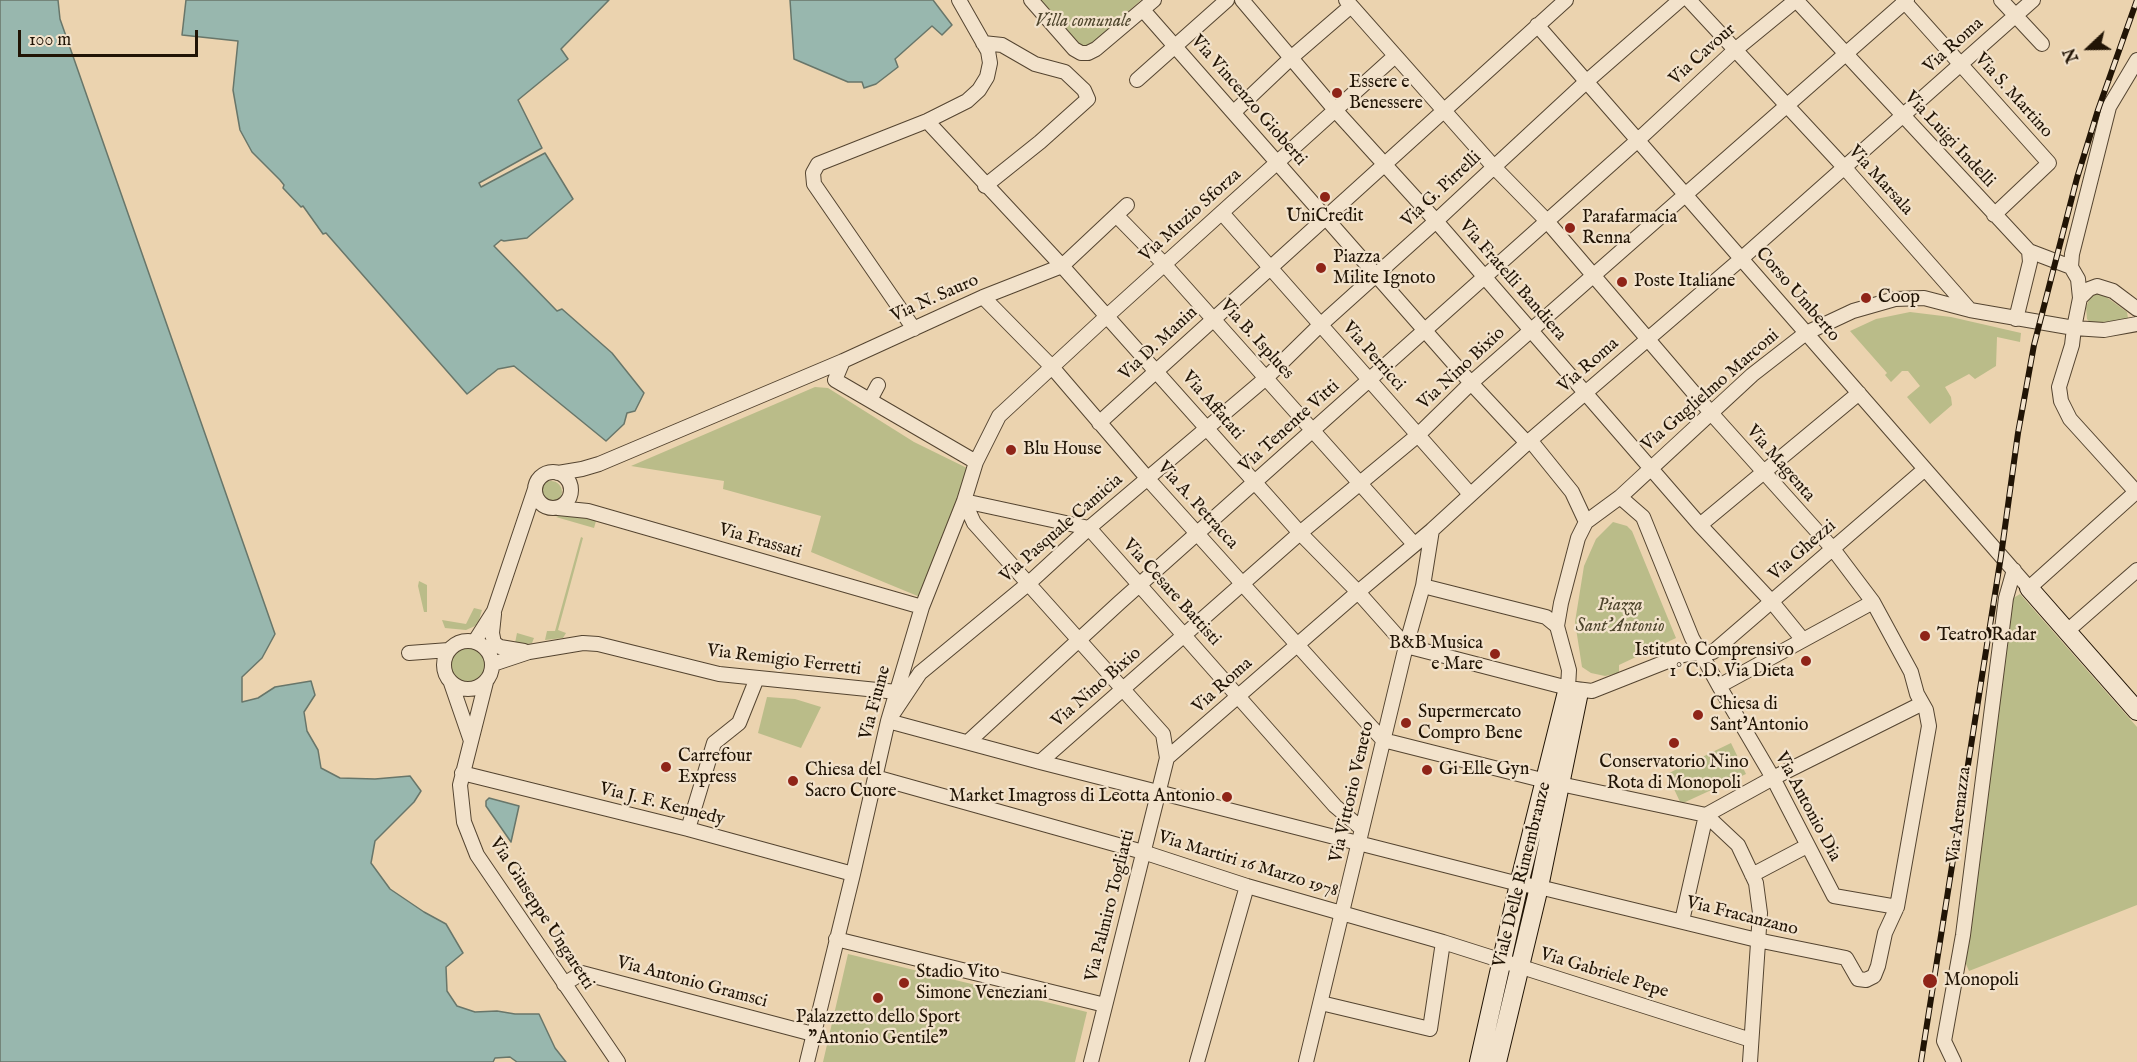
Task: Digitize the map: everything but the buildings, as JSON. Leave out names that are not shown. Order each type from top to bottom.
[{"type":"street","points":[[914,329],[814,184],[813,173],[818,164],[927,121],[967,101],[979,90],[987,76],[990,63],[988,51],[959,0]]},
{"type":"street","points":[[1031,0],[1074,49],[1081,53],[1096,49],[1154,0]]},
{"type":"street","points":[[1137,80],[1227,0]]},
{"type":"street","name":"Via Fratelli Bandiera","points":[[1242,0],[1336,111],[1436,221],[1803,640]]},
{"type":"street","points":[[1270,267],[1566,0]]},
{"type":"street","name":"Via G. Pirrelli","points":[[1322,324],[1680,0]]},
{"type":"street","name":"Via Marsala","points":[[1689,0],[1844,167],[1970,310]]},
{"type":"street","name":"Via Cavour","points":[[1638,140],[1735,50],[1796,0]]},
{"type":"street","name":"Via Luigi Indelli","points":[[1796,0],[2029,251]]},
{"type":"street","points":[[2001,0],[2042,44]]},
{"type":"street","name":"Via Roma","points":[[1167,758],[1432,530],[1470,494],[1741,259],[2033,0]]},
{"type":"street","name":"Via Nino Bixio","points":[[1040,762],[1300,533],[1418,435],[1471,383],[1905,1]]},
{"type":"street","name":"Via S. Martino","points":[[1905,1],[2049,163],[1994,215]]},
{"type":"street","points":[[1234,112],[1348,3]]},
{"type":"street","name":"Via Magenta","points":[[1348,3],[1494,167],[1546,220],[1711,413],[1833,549],[1873,602],[1911,672],[1921,704],[1926,710],[1929,726],[1897,908]]},
{"type":"street","name":"Via Vincenzo Gioberti","points":[[1143,9],[1326,217]]},
{"type":"street","name":"Corso Umberto","points":[[1537,25],[2029,588]]},
{"type":"street","points":[[983,43],[1002,45],[1035,64],[1065,72],[1084,90],[1088,99],[1040,142],[985,186]]},
{"type":"street","name":"Via Muzio Sforza","points":[[1012,404],[1395,56]]},
{"type":"street","points":[[2137,60],[2109,107],[2072,261],[2078,279],[2080,298],[2072,345],[2059,387],[2061,401],[2070,419],[2137,492],[2029,588],[2137,711]]},
{"type":"street","name":"Via Affatati","points":[[927,121],[1208,427],[1300,533],[1358,592],[1406,646]]},
{"type":"street","name":"Via Tenente Vitti","points":[[968,742],[1546,220],[1638,140]]},
{"type":"street","points":[[1062,266],[1128,205]]},
{"type":"street","points":[[1222,213],[1322,324]]},
{"type":"street","name":"Via B. Isplues","points":[[1117,216],[1164,264],[1414,544]]},
{"type":"street","points":[[1326,217],[1471,383],[1529,442],[1572,492],[1586,522],[1578,538],[1557,626],[1574,689],[1406,646]]},
{"type":"street","points":[[2016,319],[2030,262],[2029,251],[2072,261],[2082,272],[2137,309]]},
{"type":"street","name":"Via N. Sauro","points":[[598,464],[843,361],[983,297],[1062,266]]},
{"type":"street","name":"Via D. Manin","points":[[1099,423],[1270,267]]},
{"type":"street","points":[[2080,298],[2089,289],[2097,286],[2113,291]]},
{"type":"street","name":"Via A. Petracca","points":[[983,297],[1052,366],[1148,479],[1383,740]]},
{"type":"street","name":"Via Guglielmo Marconi","points":[[1586,522],[1620,497],[1752,375],[1806,333],[1853,311],[1895,300],[1924,298],[1970,310]]},
{"type":"street","points":[[1970,310],[2074,328],[2104,330],[2137,324]]},
{"type":"street","name":"Via Pasquale Camicia","points":[[888,721],[920,673],[1029,583],[1089,528],[1266,378],[1322,324]]},
{"type":"street","name":"Via Perricci","points":[[1322,324],[1470,494]]},
{"type":"street","points":[[843,361],[836,380],[976,462]]},
{"type":"street","points":[[870,400],[878,385]]},
{"type":"street","points":[[1700,525],[1859,393]]},
{"type":"street","name":"Via Fiume","points":[[807,1062],[888,721],[922,607],[964,501],[976,462],[999,416],[1012,404]]},
{"type":"street","points":[[529,652],[511,650],[494,643],[492,633],[494,611],[535,489],[546,474],[582,470],[598,464]]},
{"type":"street","points":[[520,534],[553,507],[564,505],[570,491],[598,464]]},
{"type":"street","name":"Via Ghezzi","points":[[1574,689],[1592,691],[1683,655],[1713,652],[1925,469]]},
{"type":"street","points":[[558,473],[563,476],[570,491],[588,511]]},
{"type":"street","points":[[535,489],[538,500],[553,507],[588,511]]},
{"type":"street","name":"Via Antonio Dia","points":[[1620,497],[1643,517],[1692,638],[1773,778],[1834,896],[1897,908]]},
{"type":"street","points":[[964,501],[1089,528]]},
{"type":"street","points":[[964,501],[974,523],[1163,734],[1167,758]]},
{"type":"street","name":"Via Frassati","points":[[588,511],[922,607]]},
{"type":"street","name":"Via Cesare Battisti","points":[[1089,528],[1335,806],[1362,829]]},
{"type":"street","name":"Via Vittorio Veneto","points":[[1306,1062],[1406,646],[1423,586],[1432,530]]},
{"type":"street","name":"Via Arenazza","points":[[1954,1062],[1944,1041],[1963,935],[2006,598],[2014,570]]},
{"type":"street","points":[[2066,632],[2137,570]]},
{"type":"street","points":[[1423,586],[1546,617],[1557,626]]},
{"type":"street","points":[[1719,686],[1873,602]]},
{"type":"street","points":[[475,641],[494,611]]},
{"type":"street","points":[[409,653],[449,650],[460,642],[475,641],[487,650],[493,664],[490,677],[486,682],[480,687],[465,689],[451,682]]},
{"type":"street","name":"Via Remigio Ferretti","points":[[493,664],[529,652],[598,644],[719,674],[897,692]]},
{"type":"street","points":[[449,650],[444,663],[447,677],[451,682],[471,741]]},
{"type":"street","points":[[688,829],[714,742],[739,723],[758,678]]},
{"type":"street","name":"Via Giuseppe Ungaretti","points":[[486,682],[460,785],[464,822],[477,855],[618,1062]]},
{"type":"street","name":"Viale Delle Rimembranze","points":[[1497,1062],[1539,887],[1553,783],[1574,689]]},
{"type":"street","points":[[1682,921],[1706,815],[1773,778],[1921,704]]},
{"type":"street","name":"Via Fracanzano","points":[[888,721],[1519,884],[1757,940],[1846,958],[1858,979],[1866,980],[1874,976],[1885,933],[1897,908]]},
{"type":"street","points":[[1383,740],[1553,783],[1706,815],[1738,846],[1756,883],[1760,913],[1750,1062]]},
{"type":"street","name":"Via Palmiro Togliatti","points":[[1091,1062],[1167,758]]},
{"type":"street","name":"Via J. F. Kennedy","points":[[462,773],[688,829],[853,874]]},
{"type":"street","name":"Via Martiri 16 Marzo 1978","points":[[875,777],[1143,852],[1247,886],[1343,912]]},
{"type":"street","name":"Viale Delle Rimembranze","points":[[1479,1062],[1519,884],[1553,783]]},
{"type":"street","points":[[1752,875],[1807,846]]},
{"type":"street","points":[[1197,1062],[1247,886]]},
{"type":"street","name":"Via Gabriele Pepe","points":[[1343,912],[1751,1040]]},
{"type":"street","points":[[836,939],[1105,1005]]},
{"type":"street","points":[[1321,1003],[1430,1029],[1443,942]]},
{"type":"street","name":"Via Antonio Gramsci","points":[[564,984],[582,973],[813,1034]]},
{"type":"green space","name":"Villa comunale","points":[[1034,0],[1141,0],[1092,44],[1082,49]]},
{"type":"green space","points":[[2098,291],[2127,312],[2128,318],[2107,326],[2092,325],[2087,319],[2086,307],[2092,293]]},
{"type":"green space","points":[[1910,312],[1951,317],[2021,333],[2020,342],[1997,337],[1996,366],[1975,379],[1969,374],[1945,387],[1951,397],[1952,405],[1930,424],[1907,397],[1920,386],[1908,371],[1902,371],[1891,382],[1885,375],[1887,373],[1850,331],[1876,319]]},
{"type":"green space","points":[[815,387],[828,388],[914,442],[969,469],[920,597],[811,552],[821,516],[723,489],[724,481],[631,466]]},
{"type":"green space","points":[[551,481],[559,484],[562,492],[559,500],[551,503],[543,500],[540,492],[543,484]]},
{"type":"green space","points":[[564,513],[596,521],[594,528],[556,517]]},
{"type":"green space","name":"Piazza Sant'Antonio","points":[[1613,522],[1627,526],[1632,531],[1676,638],[1619,665],[1619,673],[1605,676],[1591,673],[1582,667],[1575,622],[1584,566],[1596,539]]},
{"type":"green space","points":[[581,537],[583,538],[558,630],[566,633],[563,638],[545,640],[547,631],[555,631]]},
{"type":"green space","points":[[419,581],[427,585],[427,612],[424,612]]},
{"type":"green space","points":[[2020,594],[2137,727],[2137,905],[1969,971],[1963,957],[1984,831],[2010,600]]},
{"type":"green space","points":[[474,608],[482,610],[475,626],[466,630],[445,628],[442,620],[466,624]]},
{"type":"green space","points":[[517,633],[534,638],[532,643],[523,645],[515,643]]},
{"type":"green space","points":[[468,648],[481,653],[486,666],[481,679],[468,684],[455,679],[450,666],[455,653]]},
{"type":"green space","points":[[767,697],[795,699],[821,707],[801,748],[758,733]]},
{"type":"green space","points":[[1731,743],[1746,774],[1681,804],[1667,774]]},
{"type":"green space","name":"Stadio Vito Simone Veneziani","points":[[848,954],[1087,1012],[1075,1062],[823,1062]]},
{"type":"water","points":[[0,0],[58,0],[60,19],[275,634],[262,658],[242,677],[242,702],[258,698],[275,687],[311,681],[315,695],[304,712],[307,731],[318,750],[321,768],[340,778],[375,779],[410,776],[421,791],[414,802],[375,841],[371,863],[390,889],[446,924],[463,953],[446,967],[447,991],[457,1006],[475,1012],[539,1014],[555,1048],[566,1062],[517,1062],[510,1057],[495,1058],[493,1062],[0,1062]]},
{"type":"water","points":[[186,0],[609,0],[561,49],[568,59],[518,100],[542,148],[479,183],[481,187],[545,153],[573,199],[527,238],[501,240],[494,246],[557,311],[562,309],[612,353],[644,393],[635,411],[627,413],[624,424],[606,441],[514,366],[498,369],[467,394],[326,233],[323,234],[303,206],[301,207],[283,188],[284,185],[280,180],[252,152],[240,130],[233,90],[238,41],[182,35]]},
{"type":"water","points":[[790,0],[933,0],[952,25],[942,35],[932,26],[895,59],[898,67],[876,84],[864,88],[862,82],[848,82],[794,59]]},
{"type":"water","points":[[489,798],[519,806],[511,842],[486,806]]},
{"type":"railway","points":[[1921,1062],[2001,556],[2018,433],[2034,345],[2077,178],[2098,110],[2137,0]]},
{"type":"place","name":"Essere e Benessere","points":[[1337,93]]},
{"type":"place","name":"UniCredit","points":[[1325,197]]},
{"type":"place","name":"Parafarmacia Renna","points":[[1570,228]]},
{"type":"place","name":"Piazza Milite Ignoto","points":[[1321,268]]},
{"type":"place","name":"Poste Italiane","points":[[1622,282]]},
{"type":"place","name":"Coop","points":[[1866,298]]},
{"type":"place","name":"Blu House","points":[[1011,450]]},
{"type":"place","name":"Teatro Radar","points":[[1925,636]]},
{"type":"place","name":"B&B Musica e Mare","points":[[1495,654]]},
{"type":"place","name":"Istituto Comprensivo 1° C.D. Via Dieta","points":[[1806,661]]},
{"type":"place","name":"Chiesa di Sant'Antonio","points":[[1698,715]]},
{"type":"place","name":"Supermercato Compro Bene","points":[[1406,723]]},
{"type":"place","name":"Conservatorio Nino Rota di Monopoli","points":[[1674,743]]},
{"type":"place","name":"Carrefour Express","points":[[666,767]]},
{"type":"place","name":"Gi Elle Gyn","points":[[1427,770]]},
{"type":"place","name":"Chiesa del Sacro Cuore","points":[[793,781]]},
{"type":"place","name":"Market Imagross di Leotta Antonio","points":[[1227,797]]},
{"type":"place","name":"Monopoli","points":[[1930,981]]},
{"type":"place","name":"Stadio Vito Simone Veneziani","points":[[904,983]]},
{"type":"place","name":"Palazzetto dello Sport \"Antonio Gentile\"","points":[[878,998]]}]
